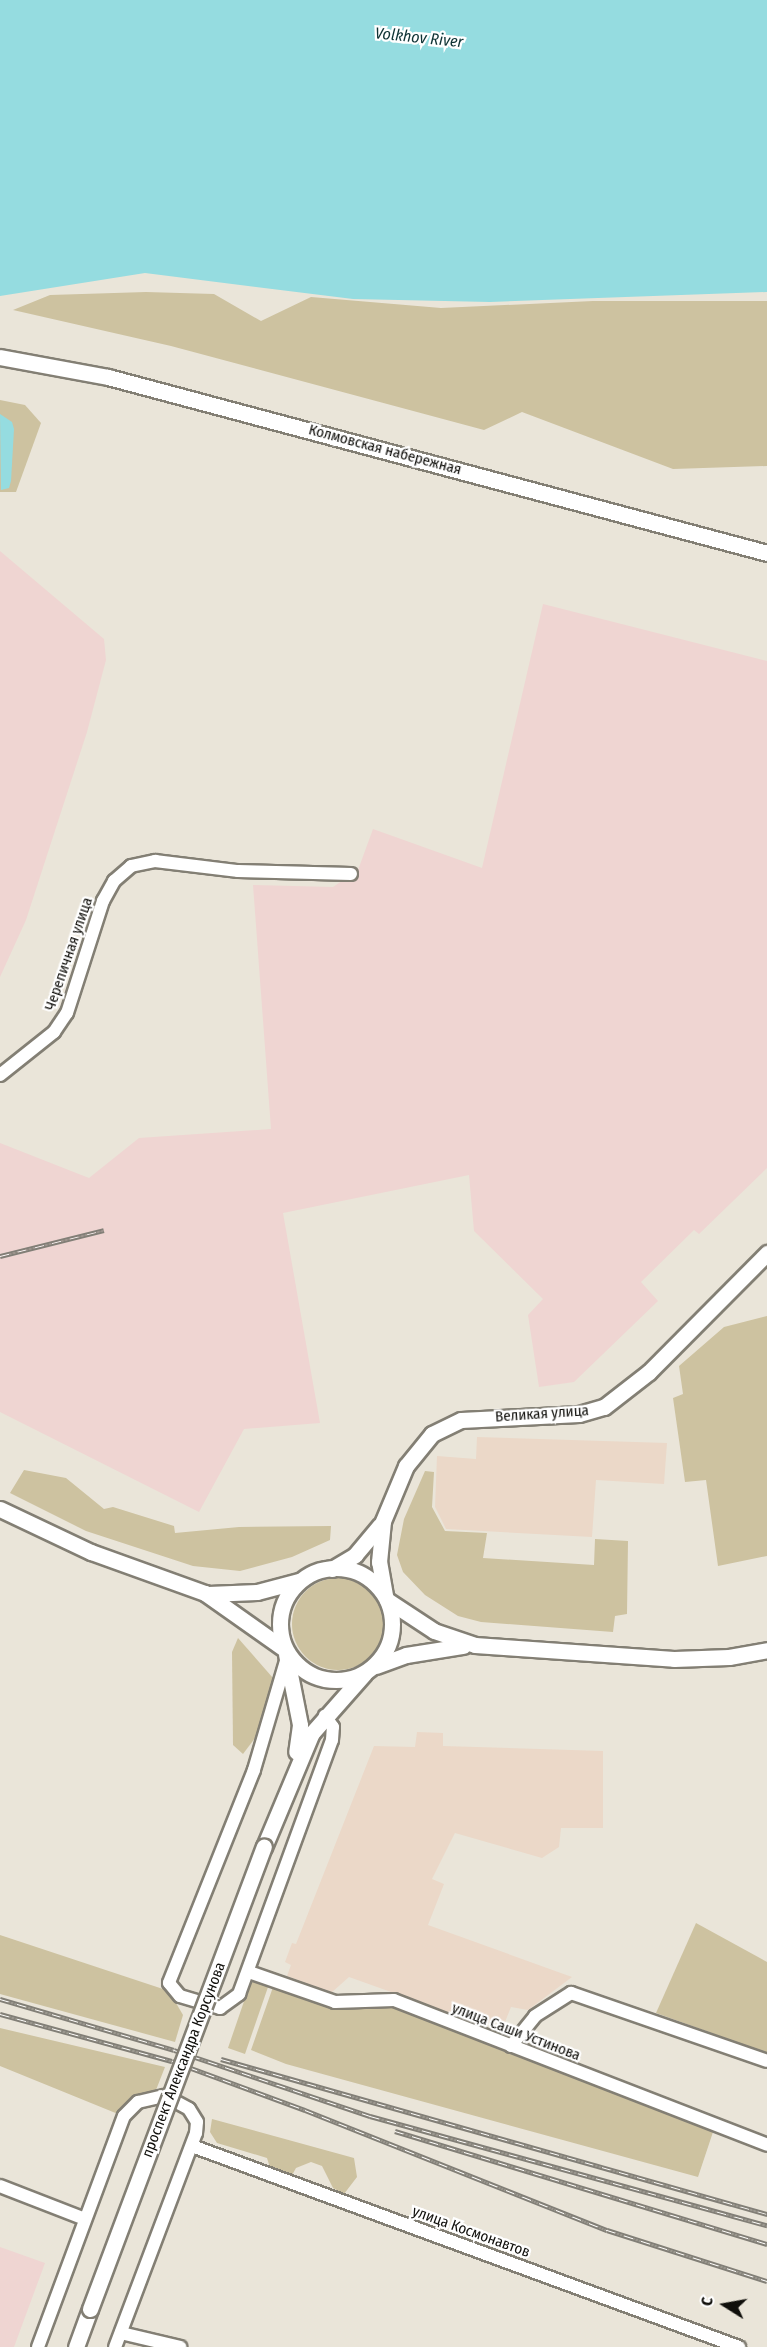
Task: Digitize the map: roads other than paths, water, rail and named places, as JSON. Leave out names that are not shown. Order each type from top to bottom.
[{"type":"main road","name":"Колмовская набережная","points":[[0,357],[120,380],[767,553]]},
{"type":"main road","name":"Великая улица","points":[[383,1521],[411,1457],[440,1427],[461,1420],[579,1414],[604,1407],[649,1372],[767,1253]]},
{"type":"main road","points":[[0,1509],[91,1552],[205,1593],[301,1669],[321,1678],[341,1680],[416,1652],[475,1645],[674,1659],[729,1658],[767,1650]]},
{"type":"main road","points":[[205,1593],[256,1592],[332,1569],[355,1555],[383,1521]]},
{"type":"main road","points":[[368,1670],[385,1653],[392,1632],[379,1562],[383,1521]]},
{"type":"main road","points":[[332,1569],[366,1576],[386,1598],[444,1636],[475,1645]]},
{"type":"main road","points":[[285,1655],[281,1611],[290,1592],[304,1579]]},
{"type":"main road","name":"проспект Александра Корсунова","points":[[285,1655],[300,1725],[292,1773]]},
{"type":"main road","name":"проспект Александра Корсунова","points":[[76,2347],[292,1773],[325,1716],[368,1670]]},
{"type":"street","name":"Черепичная улица","points":[[0,1075],[54,1032],[67,1013],[103,901],[114,881],[131,866],[155,861],[238,871],[351,874]]},
{"type":"street","points":[[285,1655],[254,1770],[169,1983],[180,1996],[220,2008],[233,2001],[249,1972],[332,1740],[333,1727],[325,1716]]},
{"type":"street","name":"улица Саши Устинова","points":[[249,1972],[335,2002],[394,2000],[767,2145]]},
{"type":"street","points":[[511,2046],[535,2016],[571,1993],[767,2061]]},
{"type":"street","points":[[38,2347],[120,2124],[138,2102],[165,2096],[182,2104],[196,2122],[192,2145],[115,2347]]},
{"type":"street","name":"улица Космонавтов","points":[[192,2145],[739,2347]]},
{"type":"street","points":[[0,2186],[85,2219]]},
{"type":"street","points":[[121,2333],[180,2347]]},
{"type":"water","name":"Volkhov River","points":[[0,0],[767,0],[767,292],[490,302],[353,299],[145,273],[0,296]]},
{"type":"water","points":[[0,414],[12,422],[14,429],[11,481],[9,488],[1,490]]},
{"type":"railway","points":[[0,1256],[104,1230]]},
{"type":"railway","points":[[0,1999],[174,2050],[370,2116],[767,2225]]},
{"type":"railway","points":[[0,2014],[172,2061],[305,2110],[607,2230],[767,2281]]},
{"type":"railway","points":[[221,2059],[767,2214]]},
{"type":"railway","points":[[395,2131],[767,2244]]}]
